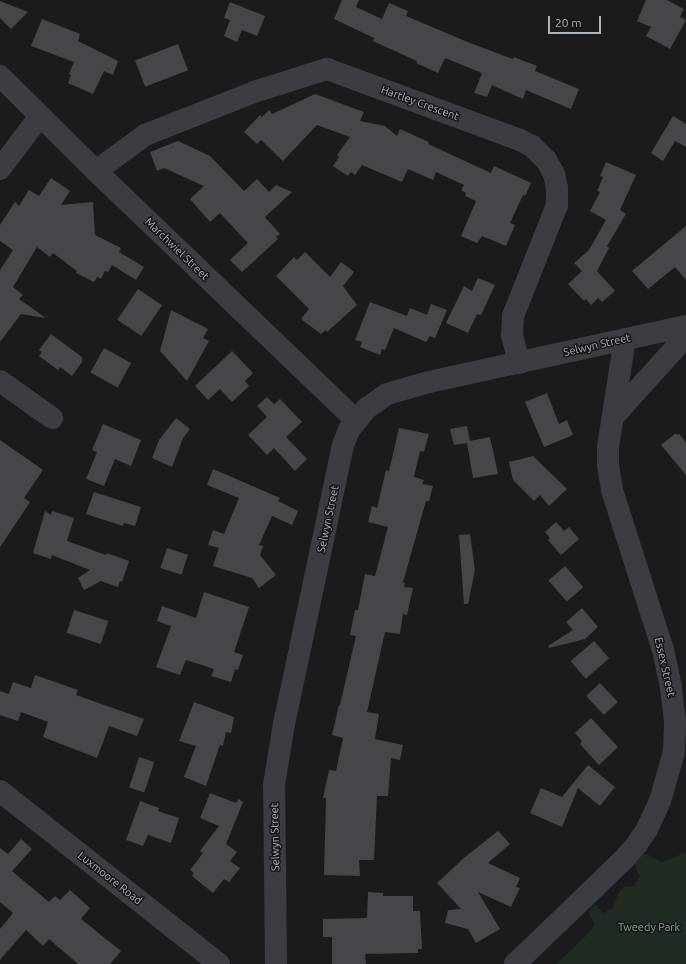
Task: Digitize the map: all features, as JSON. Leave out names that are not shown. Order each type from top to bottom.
[{"type":"street","name":"Hartley Crescent","points":[[96,171],[144,135],[254,92],[327,69],[520,140],[532,146],[546,160],[554,174],[557,188],[557,205],[513,316],[512,335],[519,363]]},
{"type":"street","name":"Marchwiel Street","points":[[0,76],[96,171],[356,420]]},
{"type":"street","points":[[0,169],[40,116]]},
{"type":"street","name":"Selwyn Street","points":[[276,964],[274,785],[284,724],[343,445],[356,420],[376,400],[387,394],[429,382],[625,338],[686,326]]},
{"type":"street","points":[[614,416],[686,336]]},
{"type":"street","name":"Essex Street","points":[[515,964],[626,857],[637,844],[647,828],[660,801],[674,752],[675,721],[672,687],[663,650],[611,484],[608,465],[608,447],[625,338]]},
{"type":"street","points":[[0,381],[52,418]]},
{"type":"street","name":"Luxmoore Road","points":[[0,791],[219,964]]},
{"type":"green space","name":"Tweedy Park","points":[[686,852],[686,964],[556,964],[592,930],[594,924],[589,913],[592,908],[596,905],[602,912],[605,913],[613,908],[619,892],[625,886],[634,887],[640,876],[637,872],[635,863],[641,854],[647,854],[662,863]]},
{"type":"building","points":[[342,0],[359,0],[356,7],[382,19],[389,3],[408,11],[406,16],[465,41],[513,59],[514,57],[537,66],[535,71],[579,89],[571,109],[526,90],[523,99],[492,85],[487,97],[474,93],[482,73],[445,58],[438,73],[416,63],[417,61],[373,41],[374,38],[334,19]]},
{"type":"building","points":[[646,0],[667,0],[684,9],[680,17],[686,20],[670,49],[646,36],[651,27],[637,21]]},
{"type":"building","points":[[0,1],[28,12],[11,29],[0,18]]},
{"type":"building","points":[[230,2],[265,16],[257,36],[242,30],[237,42],[224,36],[230,20],[224,18]]},
{"type":"building","points":[[42,19],[80,34],[78,41],[118,61],[113,75],[104,71],[93,94],[68,83],[71,75],[69,74],[74,62],[31,46]]},
{"type":"building","points":[[178,44],[188,70],[145,87],[135,60]]},
{"type":"building","points":[[315,94],[364,112],[360,121],[385,126],[397,136],[400,129],[429,142],[428,144],[491,173],[494,166],[531,183],[525,196],[523,195],[510,223],[515,225],[506,246],[482,236],[477,243],[461,236],[476,201],[465,196],[466,193],[461,190],[464,185],[436,172],[433,180],[408,169],[402,182],[362,165],[355,175],[351,172],[348,176],[333,166],[339,157],[337,155],[350,137],[317,125],[283,161],[261,140],[257,144],[244,132],[260,115],[262,117],[269,110],[272,114]]},
{"type":"building","points":[[673,116],[686,124],[686,147],[675,141],[663,161],[651,153]]},
{"type":"building","points":[[178,141],[210,156],[244,191],[257,179],[269,192],[276,185],[292,192],[265,217],[280,234],[276,237],[278,239],[242,272],[230,260],[248,243],[220,213],[210,222],[190,199],[204,186],[164,168],[157,171],[150,152]]},
{"type":"building","points":[[606,162],[636,175],[620,210],[626,214],[607,246],[609,248],[597,271],[615,291],[602,302],[598,298],[591,305],[586,299],[584,301],[568,284],[582,271],[574,263],[589,250],[606,220],[590,211],[600,192],[597,191],[603,177],[600,176]]},
{"type":"building","points":[[51,178],[70,191],[61,205],[93,202],[95,235],[121,248],[119,252],[144,267],[136,280],[112,265],[108,272],[105,271],[101,279],[97,277],[94,282],[76,273],[77,271],[53,253],[50,257],[37,247],[13,287],[23,295],[19,299],[46,318],[21,314],[0,342],[0,270],[13,250],[0,241],[0,225],[15,202],[19,206],[29,190],[39,196]]},
{"type":"building","points":[[686,226],[686,280],[675,267],[648,289],[632,271]]},
{"type":"building","points":[[305,252],[330,277],[341,262],[354,272],[343,286],[357,305],[327,332],[326,330],[321,334],[301,319],[309,309],[276,276],[294,257],[297,260]]},
{"type":"building","points":[[478,278],[495,285],[481,315],[477,314],[468,333],[446,323],[464,286],[472,291]]},
{"type":"building","points":[[138,289],[162,305],[141,336],[117,320]]},
{"type":"building","points":[[370,302],[407,316],[410,308],[427,315],[431,304],[447,310],[435,338],[430,336],[426,342],[394,328],[385,350],[382,349],[380,355],[360,347],[362,342],[355,340]]},
{"type":"building","points":[[171,310],[208,329],[203,338],[209,341],[187,381],[160,351]]},
{"type":"building","points":[[51,334],[82,357],[82,362],[72,376],[60,367],[58,370],[39,356],[42,352],[39,350]]},
{"type":"building","points":[[104,348],[131,363],[118,388],[90,372]]},
{"type":"building","points":[[232,351],[253,373],[245,381],[249,386],[232,402],[220,389],[208,400],[195,386]]},
{"type":"building","points":[[547,393],[559,424],[567,420],[573,435],[544,447],[525,402]]},
{"type":"building","points":[[267,397],[274,404],[280,399],[302,422],[286,437],[307,459],[295,471],[274,448],[267,455],[248,435],[267,417],[257,406]]},
{"type":"building","points":[[176,418],[190,429],[183,438],[172,467],[152,458],[159,440]]},
{"type":"building","points":[[103,424],[141,440],[131,466],[115,459],[104,486],[86,479],[97,452],[92,450]]},
{"type":"building","points":[[467,426],[470,441],[490,437],[498,474],[473,478],[467,443],[454,445],[450,429]]},
{"type":"building","points":[[399,428],[429,434],[424,452],[420,451],[414,477],[424,480],[422,484],[433,486],[429,501],[426,501],[403,582],[405,583],[404,587],[413,588],[407,615],[403,614],[400,634],[385,632],[367,712],[379,714],[375,739],[403,745],[400,760],[391,758],[388,796],[377,796],[374,860],[359,860],[360,876],[324,875],[326,798],[323,798],[329,770],[336,771],[343,738],[332,735],[356,636],[350,635],[355,610],[358,610],[365,574],[375,576],[388,527],[368,522],[372,506],[377,508],[386,470],[389,471]]},
{"type":"building","points":[[676,433],[677,435],[679,434],[686,442],[686,475],[661,445]]},
{"type":"building","points":[[0,440],[43,470],[24,498],[30,502],[0,547]]},
{"type":"building","points":[[533,456],[567,489],[549,506],[540,495],[534,501],[513,480],[509,462]]},
{"type":"building","points":[[213,469],[280,498],[278,501],[298,511],[292,525],[272,516],[259,545],[263,546],[260,555],[276,575],[259,588],[252,578],[213,566],[219,548],[208,545],[213,530],[224,534],[239,498],[207,485]]},
{"type":"building","points":[[94,492],[141,507],[135,526],[124,523],[123,526],[86,514]]},
{"type":"building","points":[[45,511],[51,515],[52,511],[74,518],[67,541],[106,555],[107,553],[129,561],[122,582],[120,581],[118,587],[101,581],[84,590],[78,578],[90,570],[52,555],[51,559],[33,553]]},
{"type":"building","points":[[556,522],[564,531],[569,527],[579,539],[561,555],[548,540],[550,538],[545,532]]},
{"type":"building","points":[[470,534],[475,570],[468,604],[464,604],[459,535]]},
{"type":"building","points":[[167,548],[188,555],[181,575],[161,568]]},
{"type":"building","points":[[565,566],[583,587],[567,602],[548,580]]},
{"type":"building","points":[[204,592],[249,607],[234,652],[243,655],[238,670],[235,669],[231,682],[211,676],[214,669],[186,660],[180,675],[156,667],[171,626],[157,621],[162,606],[196,618]]},
{"type":"building","points":[[582,608],[598,627],[585,639],[549,648],[548,646],[573,630],[566,622]]},
{"type":"building","points":[[74,610],[108,621],[101,644],[67,633]]},
{"type":"building","points":[[594,641],[609,658],[586,679],[571,661]]},
{"type":"building","points":[[35,675],[78,690],[76,695],[144,719],[137,736],[109,726],[97,758],[43,737],[48,722],[21,712],[18,721],[0,715],[0,691],[9,694],[13,682],[31,688]]},
{"type":"building","points":[[600,683],[618,702],[604,715],[586,696]]},
{"type":"building","points":[[194,702],[234,717],[231,733],[226,732],[223,746],[220,745],[206,786],[184,777],[196,746],[179,741]]},
{"type":"building","points":[[591,718],[618,747],[599,765],[580,744],[582,741],[575,733]]},
{"type":"building","points":[[139,757],[154,762],[144,792],[129,787]]},
{"type":"building","points":[[588,765],[615,787],[600,806],[578,788],[562,827],[530,813],[541,788],[562,797]]},
{"type":"building","points":[[210,793],[236,803],[239,799],[243,802],[226,844],[237,852],[230,861],[240,868],[229,882],[224,879],[213,893],[192,876],[194,873],[190,870],[203,853],[200,851],[219,826],[200,818]]},
{"type":"building","points":[[140,801],[159,808],[158,811],[179,818],[171,843],[148,835],[143,846],[126,840]]},
{"type":"building","points":[[498,831],[510,844],[488,863],[520,878],[516,887],[520,888],[511,907],[478,892],[500,929],[476,943],[468,929],[445,923],[448,910],[461,909],[437,883],[465,857]]},
{"type":"building","points":[[21,839],[32,849],[12,871],[49,902],[55,896],[60,900],[70,890],[90,908],[81,919],[121,951],[110,964],[78,964],[49,939],[43,946],[26,930],[0,960],[0,929],[13,913],[0,902],[0,848],[8,854]]},
{"type":"building","points":[[368,892],[383,893],[383,896],[413,896],[413,911],[420,911],[422,949],[418,949],[418,953],[365,954],[366,964],[332,964],[332,937],[323,937],[323,919],[367,918]]}]
